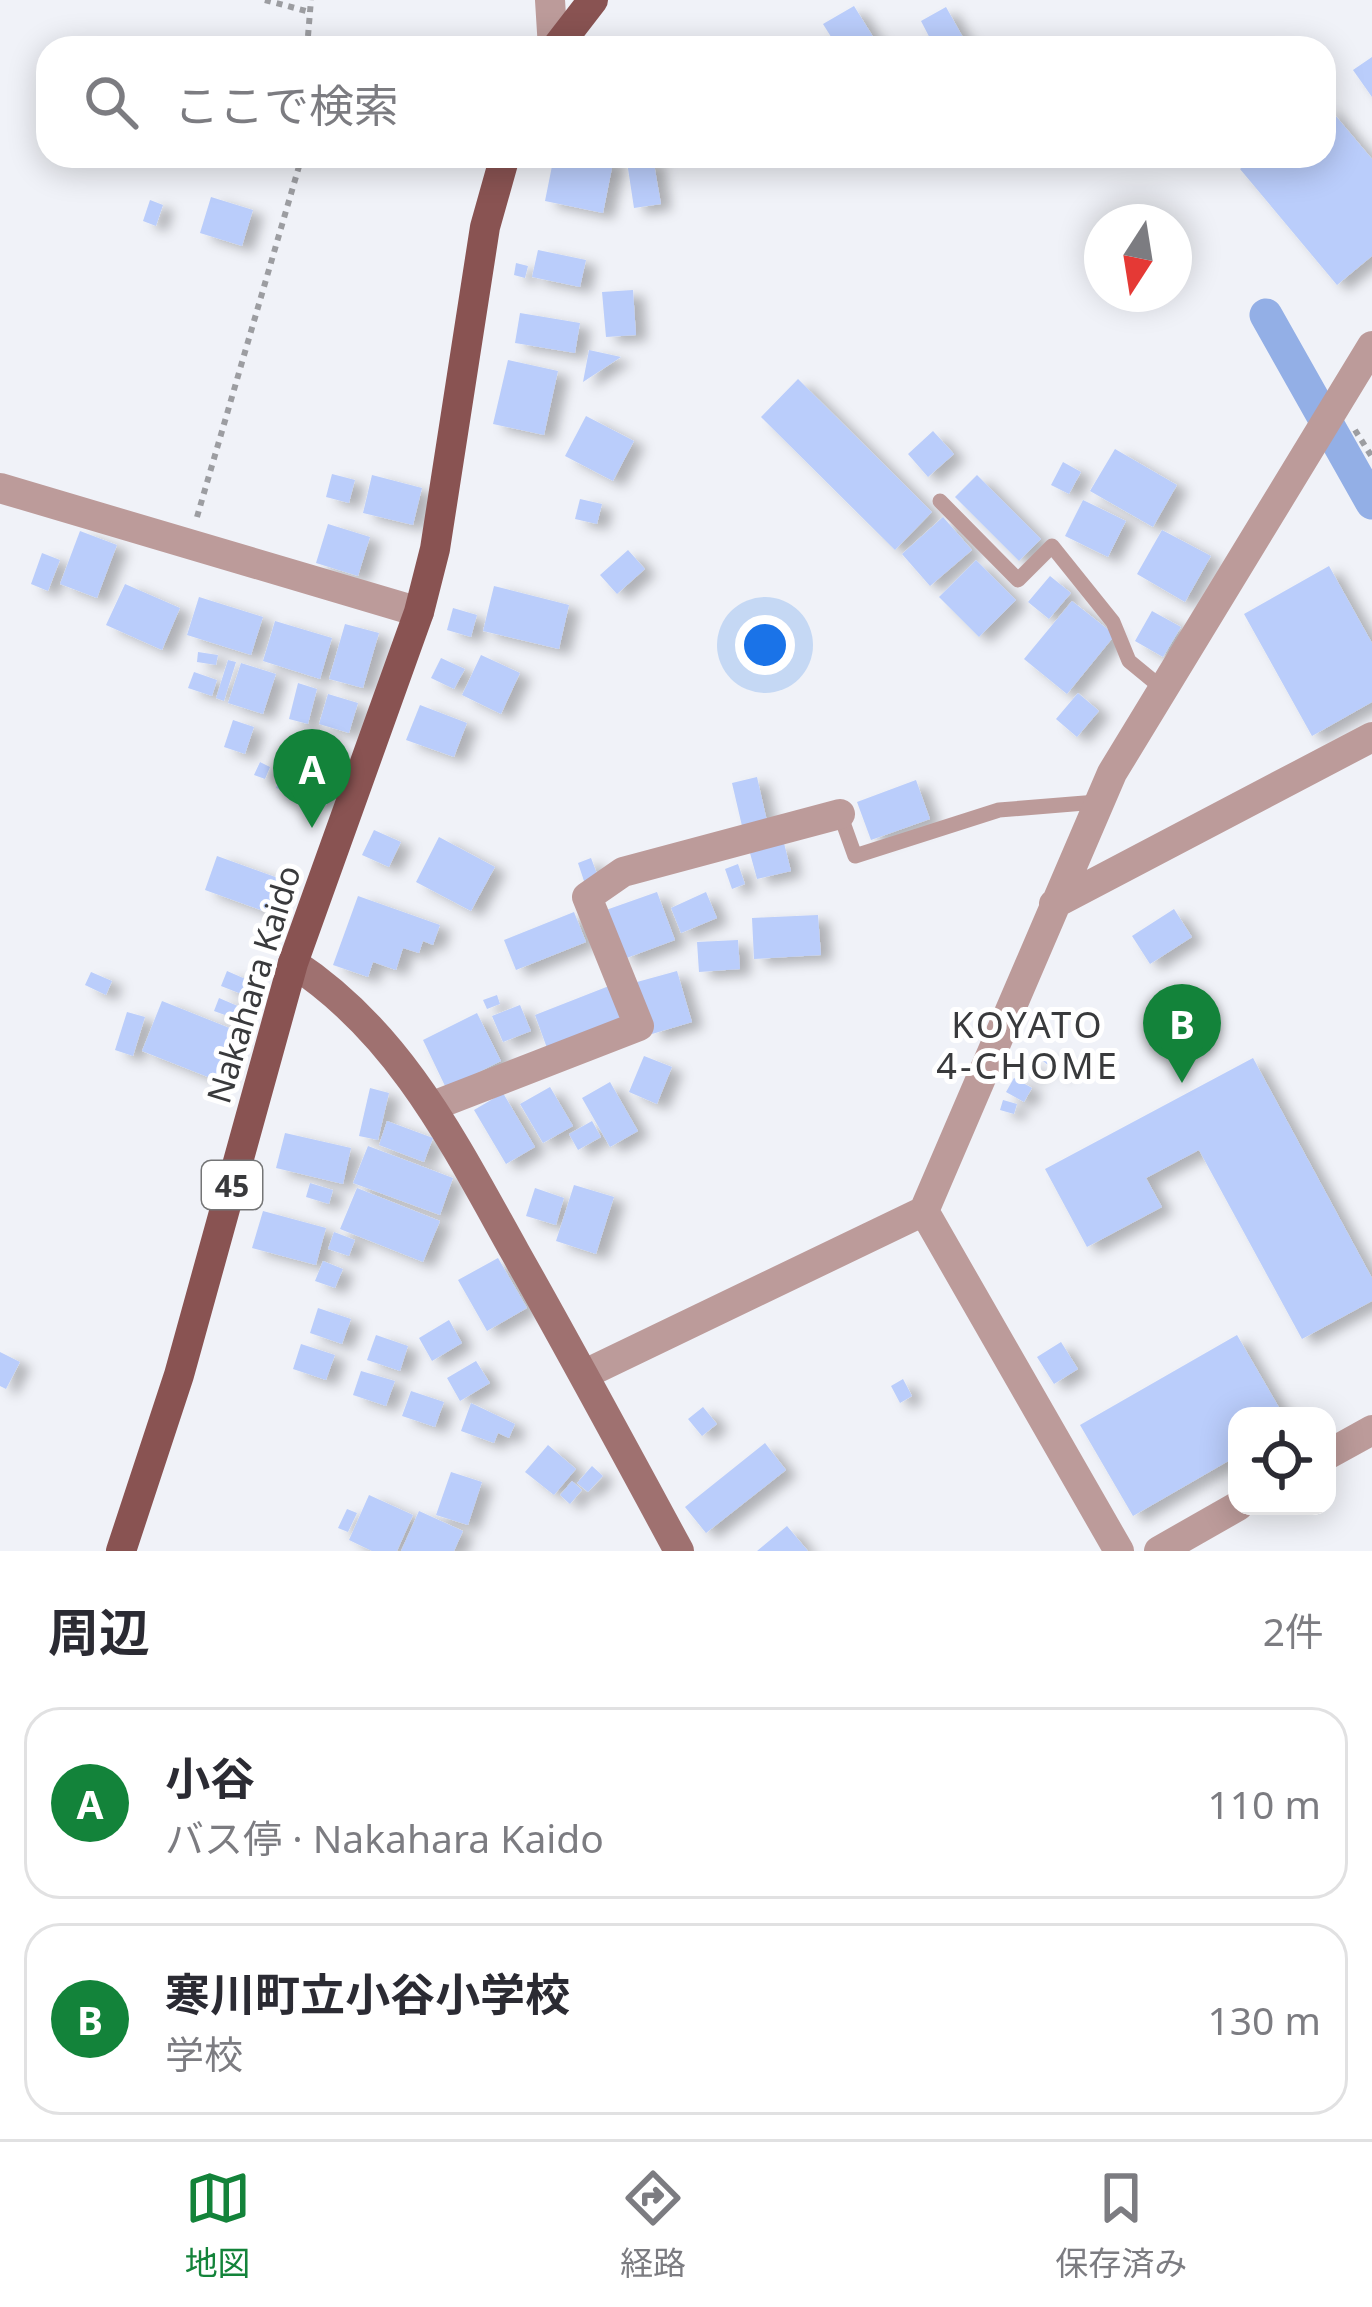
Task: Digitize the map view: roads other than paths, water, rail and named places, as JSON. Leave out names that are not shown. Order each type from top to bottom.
[{"type":"main road","points":[[564,36],[593,0]]},
{"type":"main road","name":"Nakahara Kaido","points":[[121,1551],[179,1375],[293,963],[419,613],[439,527],[485,227],[502,168]]},
{"type":"street","points":[[550,0],[553,36]]},
{"type":"street","points":[[585,1374],[924,1211],[1096,802],[1372,346]]},
{"type":"street","points":[[0,488],[419,613]]},
{"type":"street","points":[[1054,904],[1372,737]]},
{"type":"street","points":[[433,1106],[639,1025],[586,897],[623,872],[840,814]]},
{"type":"street","points":[[293,963],[339,996],[372,1028],[433,1106],[679,1551]]},
{"type":"street","points":[[924,1211],[1118,1551]]},
{"type":"street","points":[[1336,1450],[1372,1430]]},
{"type":"street","points":[[1159,1551],[1228,1512]]},
{"type":"lane","points":[[940,501],[1018,580],[1052,546],[1113,622],[1129,662],[1163,689]]},
{"type":"lane","points":[[840,814],[856,856],[999,810],[1096,802]]},
{"type":"waterway","points":[[1266,315],[1372,503]]},
{"type":"place","name":"小谷","points":[[312,828]]},
{"type":"place","name":"寒川町立小谷小学校","points":[[1182,1083]]},
{"type":"district","name":"KOYATO 4-CHOME","points":[[1028,1044]]}]
